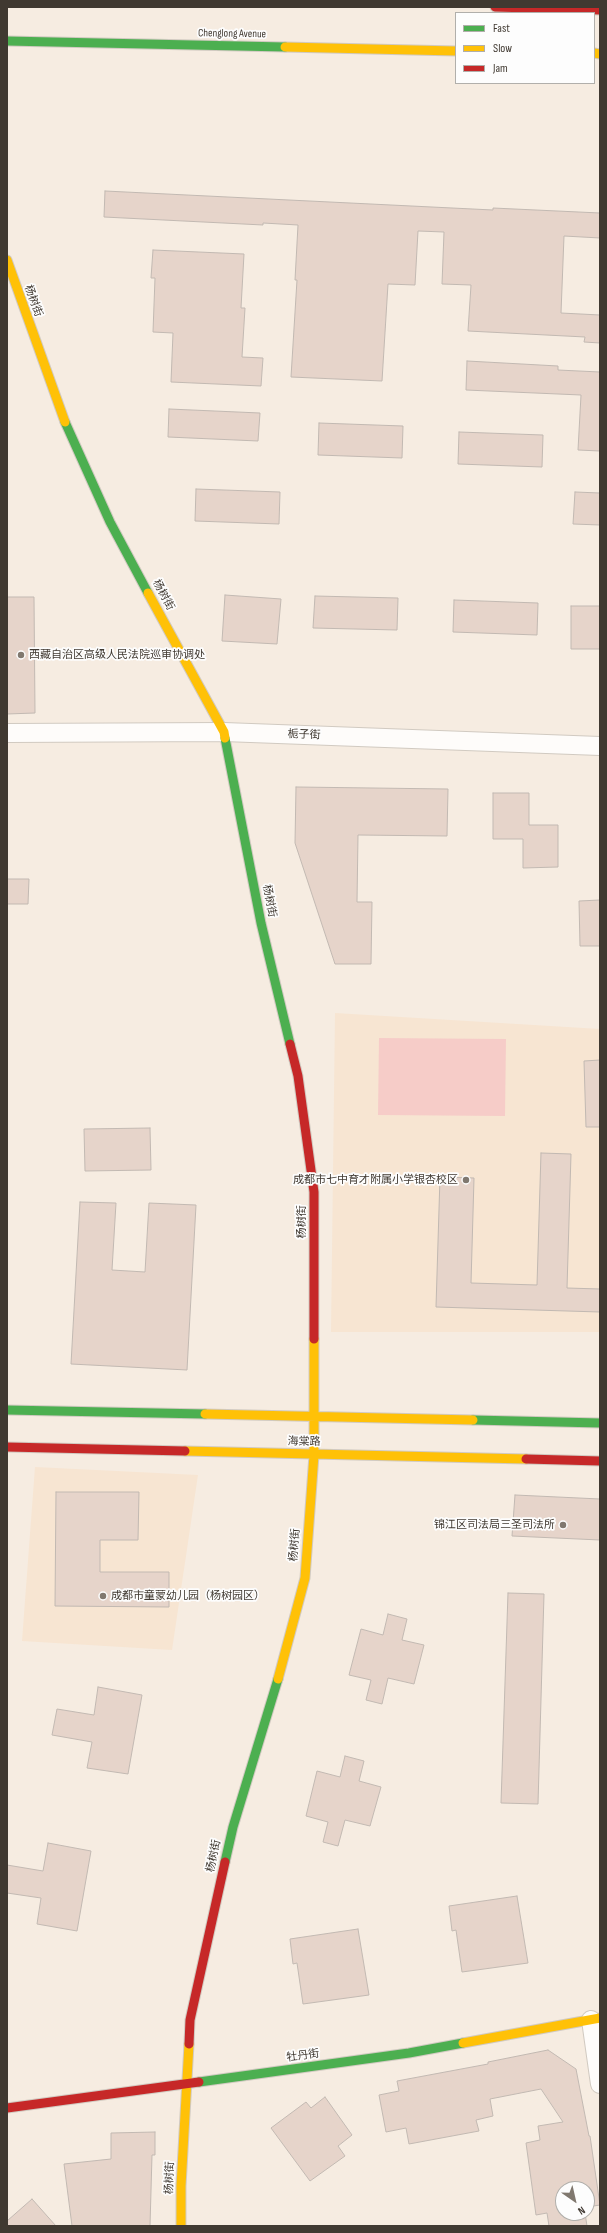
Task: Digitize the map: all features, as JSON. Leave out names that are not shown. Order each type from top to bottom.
[{"type":"main road","points":[[495,7],[600,10]]},
{"type":"main road","name":"Chenglong Avenue","points":[[7,41],[455,51]]},
{"type":"main road","name":"杨树街","points":[[7,260],[18,295],[72,437],[110,522],[224,732],[261,923],[298,1076],[314,1192],[314,1455],[305,1578],[272,1701],[233,1827],[190,2020],[181,2186],[181,2226]]},
{"type":"main road","points":[[7,1410],[314,1418],[600,1423]]},
{"type":"main road","name":"海棠路","points":[[7,1447],[600,1462]]},
{"type":"main road","name":"牡丹街","points":[[7,2108],[409,2053],[596,2019]]},
{"type":"street","name":"栀子街","points":[[7,733],[224,732],[600,746]]},
{"type":"street","points":[[596,2019],[600,2084]]},
{"type":"shaded area","name":"成都市七中育才附属小学银杏校区","points":[[335,1013],[600,1029],[600,1332],[331,1332]]},
{"type":"shaded area","points":[[379,1038],[506,1039],[505,1116],[378,1115]]},
{"type":"shaded area","name":"成都市童蒙幼儿园（杨树园区）","points":[[35,1467],[198,1475],[172,1650],[22,1641]]},
{"type":"building","points":[[105,191],[493,210],[493,208],[600,213],[600,238],[564,236],[561,313],[600,315],[600,343],[584,342],[585,337],[468,331],[471,285],[442,284],[444,232],[418,231],[415,285],[388,284],[382,381],[291,377],[297,280],[295,280],[298,225],[263,223],[263,225],[104,217]]},
{"type":"building","points":[[153,250],[244,254],[241,308],[245,308],[242,357],[263,358],[261,386],[171,382],[173,333],[153,332],[155,278],[151,278]]},
{"type":"building","points":[[467,361],[558,366],[558,370],[600,372],[600,451],[578,450],[581,395],[466,390]]},
{"type":"building","points":[[169,409],[260,413],[258,441],[168,437]]},
{"type":"building","points":[[319,423],[403,426],[402,458],[318,455]]},
{"type":"building","points":[[459,432],[543,435],[542,467],[458,464]]},
{"type":"building","points":[[196,489],[280,492],[279,524],[195,521]]},
{"type":"building","points":[[575,492],[600,493],[600,525],[573,524]]},
{"type":"building","points":[[225,595],[281,599],[277,644],[222,641]]},
{"type":"building","points":[[315,596],[398,598],[397,630],[313,628]]},
{"type":"building","name":"西藏自治区高级人民法院巡审协调处","points":[[7,597],[34,597],[35,713],[7,714]]},
{"type":"building","points":[[454,600],[538,603],[537,635],[453,632]]},
{"type":"building","points":[[571,606],[600,606],[600,649],[571,649]]},
{"type":"building","points":[[296,787],[448,789],[447,836],[358,835],[357,902],[372,902],[371,964],[335,964],[295,843]]},
{"type":"building","points":[[493,793],[529,793],[529,825],[558,825],[558,867],[523,868],[523,839],[493,839]]},
{"type":"building","points":[[7,879],[29,879],[28,904],[7,904]]},
{"type":"building","points":[[600,900],[600,946],[580,946],[579,901]]},
{"type":"building","points":[[600,1060],[600,1127],[586,1127],[584,1061]]},
{"type":"building","points":[[150,1128],[151,1170],[85,1171],[84,1129]]},
{"type":"building","points":[[541,1153],[571,1154],[567,1288],[600,1289],[600,1312],[436,1307],[440,1177],[474,1178],[471,1283],[537,1285]]},
{"type":"building","points":[[80,1202],[116,1203],[112,1270],[145,1272],[149,1203],[196,1205],[187,1370],[71,1364]]},
{"type":"building","points":[[56,1492],[139,1492],[138,1540],[100,1540],[100,1572],[169,1572],[169,1607],[55,1606]]},
{"type":"building","points":[[515,1495],[600,1499],[600,1540],[512,1536]]},
{"type":"building","points":[[508,1593],[544,1594],[538,1804],[501,1803]]},
{"type":"building","points":[[388,1614],[407,1619],[402,1640],[424,1645],[414,1684],[388,1678],[382,1704],[366,1700],[371,1680],[349,1675],[361,1629],[383,1635]]},
{"type":"building","points":[[98,1687],[142,1695],[128,1774],[87,1768],[92,1742],[52,1735],[57,1709],[94,1715]]},
{"type":"building","points":[[345,1756],[364,1761],[359,1781],[381,1787],[370,1826],[345,1820],[338,1846],[323,1842],[328,1822],[306,1816],[317,1771],[340,1777]]},
{"type":"building","points":[[48,1843],[91,1851],[77,1931],[37,1924],[41,1898],[7,1893],[7,1865],[43,1871]]},
{"type":"building","points":[[517,1896],[528,1963],[462,1972],[456,1930],[452,1931],[449,1906]]},
{"type":"building","points":[[358,1929],[369,1995],[303,2004],[297,1963],[293,1964],[290,1939]]},
{"type":"building","points":[[548,2050],[576,2069],[590,2136],[600,2205],[595,2206],[595,2181],[555,2181],[555,2221],[586,2221],[587,2226],[549,2226],[547,2213],[536,2215],[526,2143],[540,2140],[538,2126],[563,2122],[541,2089],[490,2099],[493,2116],[476,2120],[479,2131],[409,2144],[406,2128],[386,2132],[379,2095],[399,2091],[397,2081],[488,2064],[488,2062]]},
{"type":"building","points":[[325,2097],[352,2135],[338,2146],[345,2156],[310,2181],[271,2128],[306,2102],[311,2108]]},
{"type":"building","points":[[155,2132],[155,2155],[152,2155],[150,2226],[72,2226],[64,2164],[111,2159],[111,2133]]},
{"type":"building","points":[[32,2199],[56,2226],[7,2226],[7,2221]]},
{"type":"traffic: fast","points":[[7,41],[285,47]]},
{"type":"traffic: fast","points":[[65,422],[110,522],[148,593]]},
{"type":"traffic: fast","points":[[225,738],[261,923],[290,1044]]},
{"type":"traffic: fast","points":[[7,1410],[205,1414]]},
{"type":"traffic: fast","points":[[473,1420],[600,1423]]},
{"type":"traffic: fast","points":[[225,1862],[233,1827],[278,1679]]},
{"type":"traffic: fast","points":[[199,2082],[409,2053],[463,2043]]},
{"type":"traffic: slow","points":[[285,47],[455,51]]},
{"type":"traffic: slow","points":[[595,53],[600,54]]},
{"type":"traffic: slow","points":[[7,260],[65,422]]},
{"type":"traffic: slow","points":[[148,593],[224,732],[225,738]]},
{"type":"traffic: slow","points":[[278,1679],[305,1578],[314,1455],[314,1339]]},
{"type":"traffic: slow","points":[[205,1414],[473,1420]]},
{"type":"traffic: slow","points":[[185,1451],[526,1459]]},
{"type":"traffic: slow","points":[[463,2043],[600,2018]]},
{"type":"traffic: slow","points":[[181,2226],[181,2186],[189,2044]]},
{"type":"traffic: jam","points":[[495,7],[600,10]]},
{"type":"traffic: jam","points":[[290,1044],[298,1076],[314,1192],[314,1339]]},
{"type":"traffic: jam","points":[[7,1447],[185,1451]]},
{"type":"traffic: jam","points":[[526,1459],[600,1461]]},
{"type":"traffic: jam","points":[[189,2044],[190,2020],[225,1862]]},
{"type":"traffic: jam","points":[[7,2108],[199,2082]]},
{"type":"place","name":"西藏自治区高级人民法院巡审协调处","points":[[21,655]]},
{"type":"place","name":"成都市七中育才附属小学银杏校区","points":[[466,1180]]},
{"type":"place","name":"锦江区司法局三圣司法所","points":[[563,1525]]},
{"type":"place","name":"成都市童蒙幼儿园（杨树园区）","points":[[103,1596]]}]
